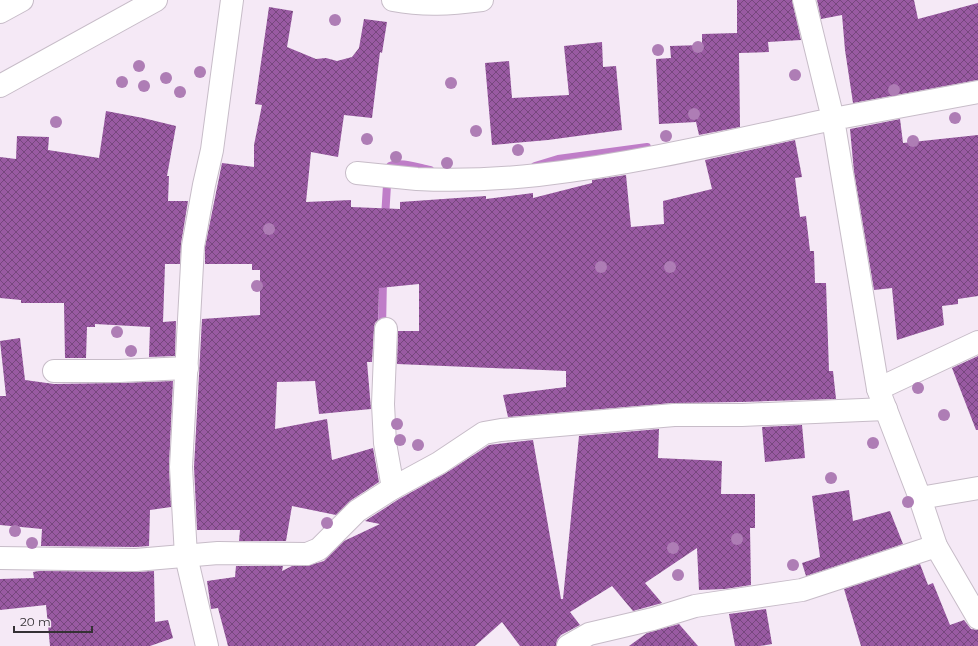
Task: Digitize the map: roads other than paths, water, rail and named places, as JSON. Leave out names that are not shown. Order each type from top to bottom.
[{"type":"street","points":[[0,12],[22,0]]},
{"type":"street","points":[[0,86],[156,0]]},
{"type":"street","points":[[207,646],[186,556],[181,467],[193,246],[212,150],[232,0]]},
{"type":"street","points":[[393,0],[408,3],[444,4],[482,0]]},
{"type":"street","points":[[804,0],[833,119],[882,399],[920,498],[936,546],[978,618]]},
{"type":"street","points":[[357,172],[418,179],[480,179],[537,175],[606,166],[833,119],[978,92]]},
{"type":"street","points":[[386,329],[383,404],[385,443],[393,488]]},
{"type":"street","points":[[0,558],[136,560],[218,553],[307,554],[319,549],[357,511],[393,488],[439,463],[484,433],[501,430],[674,415],[742,415],[882,399],[978,342]]},
{"type":"street","points":[[54,371],[187,368]]},
{"type":"street","points":[[920,498],[978,488]]},
{"type":"street","points":[[568,646],[593,640],[696,606],[802,590],[936,546]]},
{"type":"waterway","points":[[535,166],[558,159],[647,147]]},
{"type":"waterway","points":[[389,171],[390,166],[398,164],[430,170]]},
{"type":"waterway","points":[[385,218],[387,185]]},
{"type":"waterway","points":[[382,330],[383,277]]}]
